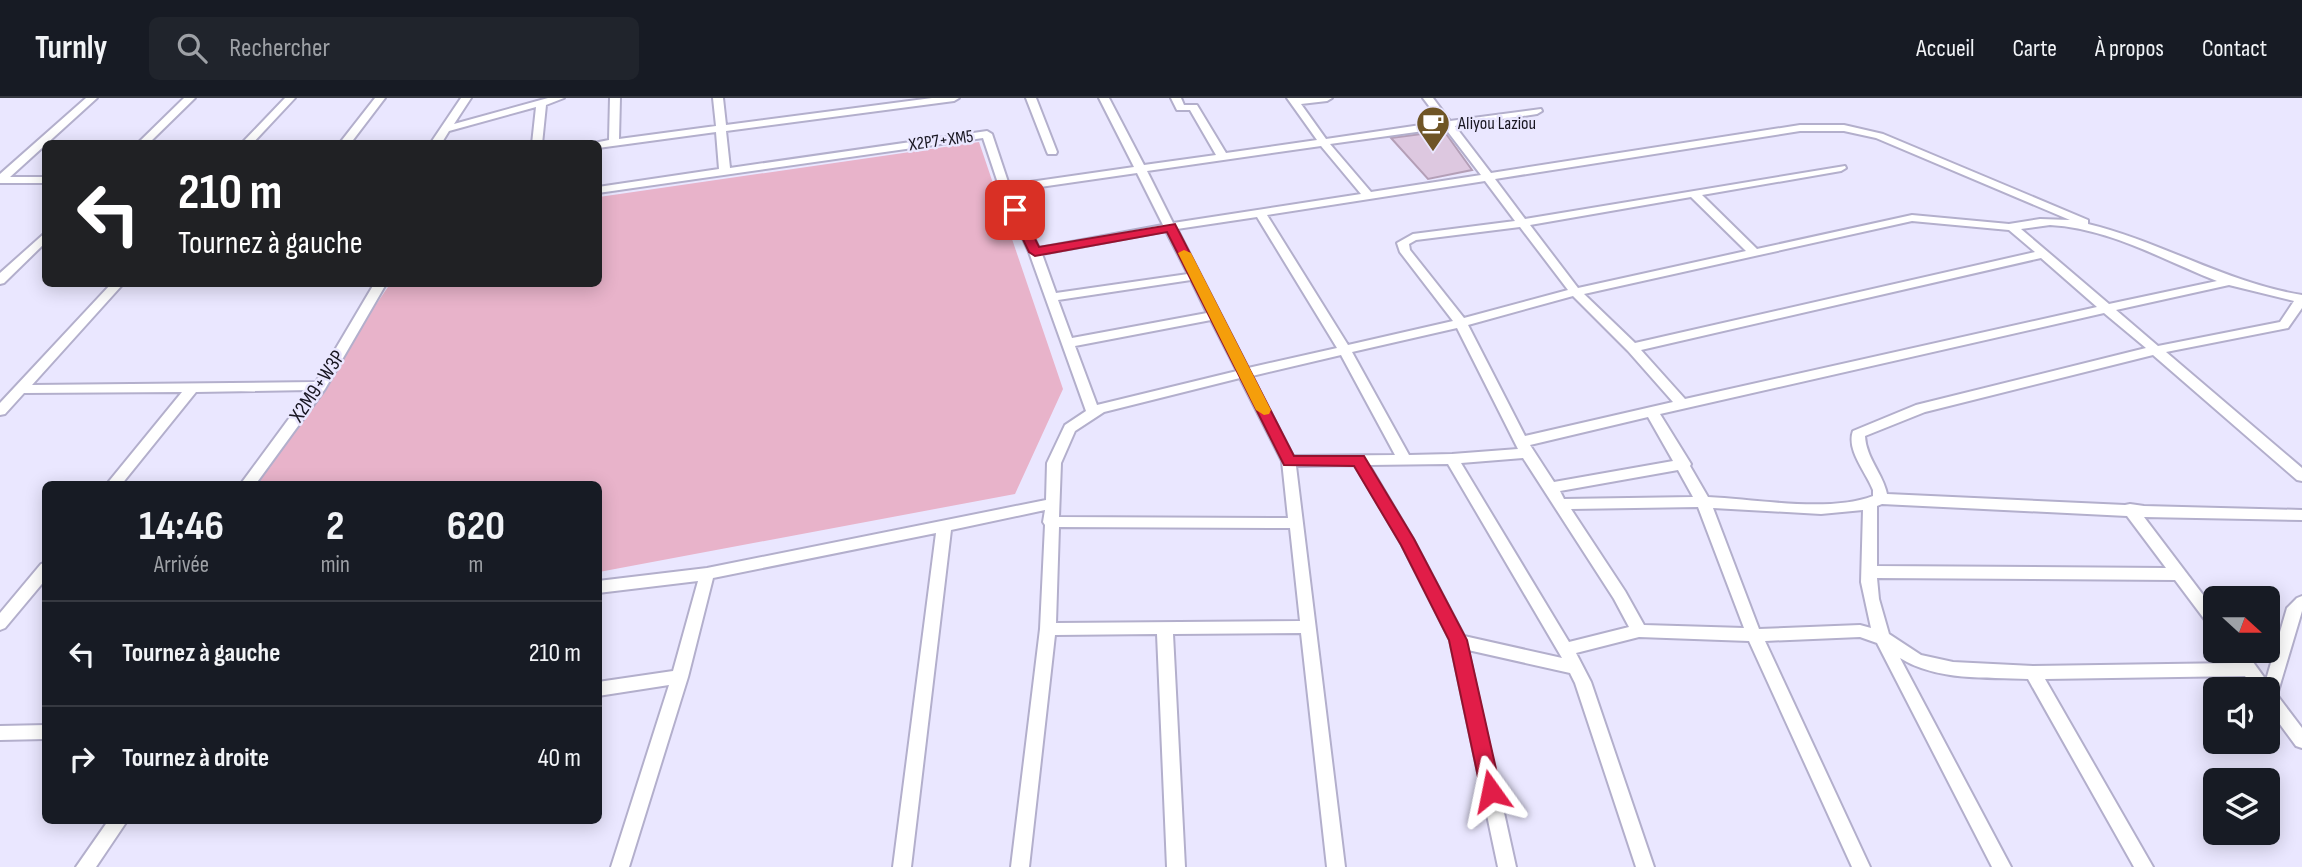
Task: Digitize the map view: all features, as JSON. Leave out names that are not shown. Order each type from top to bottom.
[{"type":"street","points":[[45,140],[92,98]]},
{"type":"street","points":[[146,140],[190,98]]},
{"type":"street","points":[[250,140],[289,98]]},
{"type":"street","points":[[347,140],[380,98]]},
{"type":"street","points":[[438,140],[466,98]]},
{"type":"street","points":[[446,129],[559,98]]},
{"type":"street","points":[[614,143],[615,98]]},
{"type":"street","points":[[718,98],[724,172]]},
{"type":"street","points":[[602,144],[953,98]]},
{"type":"street","points":[[1031,98],[1052,152]]},
{"type":"street","points":[[1104,98],[1289,461],[1336,867]]},
{"type":"street","points":[[1176,98],[1181,108],[1193,107],[1223,157]]},
{"type":"street","points":[[1293,100],[1327,98]]},
{"type":"street","points":[[1428,98],[1575,292],[1632,348],[1683,405]]},
{"type":"street","points":[[1293,100],[1323,142],[1369,197]]},
{"type":"street","points":[[537,140],[541,103]]},
{"type":"street","points":[[1005,188],[1536,111]]},
{"type":"street","points":[[1035,252],[1171,227],[1800,128],[1844,128],[1880,136],[2227,282],[2270,295],[2302,299],[2284,325],[2156,351],[1921,408],[1858,434],[1857,444],[1881,488],[1876,502],[1870,572],[1871,599],[1882,638],[2002,867]]},
{"type":"street","name":"X2P7+XM5","points":[[602,189],[987,134],[1005,188],[1035,252],[1093,413]]},
{"type":"street","points":[[42,143],[0,180],[42,180]]},
{"type":"street","points":[[1639,631],[1620,595],[1524,448],[1461,323],[1404,250],[1403,243],[1413,237],[1522,223],[1841,168]]},
{"type":"street","points":[[1693,193],[1755,253]]},
{"type":"street","points":[[1260,213],[1345,350],[1404,459]]},
{"type":"street","points":[[1020,867],[1048,629],[1054,463],[1070,428],[1093,413],[1137,398],[1461,323],[1575,292],[1912,218],[1949,218],[2012,227],[2042,222],[2081,226],[2119,236]]},
{"type":"street","points":[[2012,227],[2302,476]]},
{"type":"street","points":[[0,279],[42,239]]},
{"type":"street","points":[[1632,348],[2043,254]]},
{"type":"street","points":[[1050,297],[1196,276]]},
{"type":"street","points":[[1289,461],[1452,459],[1524,448],[1652,412],[2227,282]]},
{"type":"street","points":[[0,411],[114,287]]},
{"type":"street","name":"X2M9+W3P","points":[[250,481],[320,386],[378,287]]},
{"type":"street","points":[[1068,342],[1216,315]]},
{"type":"street","points":[[20,389],[320,386]]},
{"type":"street","points":[[116,481],[191,389]]},
{"type":"street","points":[[1652,412],[1684,464],[1703,502],[1755,635],[1861,867]]},
{"type":"street","points":[[1452,459],[1583,682],[1645,867]]},
{"type":"street","points":[[1359,460],[1408,543],[1458,640],[1507,867]]},
{"type":"street","points":[[1550,488],[1684,464]]},
{"type":"street","points":[[1560,504],[1703,502],[1845,508],[1876,502],[2130,509],[2196,515],[2302,515]]},
{"type":"street","points":[[602,586],[707,573],[1051,504]]},
{"type":"street","points":[[2130,509],[2203,607]]},
{"type":"street","points":[[1051,522],[1296,523]]},
{"type":"street","points":[[902,867],[944,525]]},
{"type":"street","points":[[1870,572],[2178,574]]},
{"type":"street","points":[[0,624],[42,573]]},
{"type":"street","points":[[620,867],[680,677],[707,573]]},
{"type":"street","points":[[2273,677],[2295,608],[2302,602]]},
{"type":"street","points":[[1048,629],[1308,627]]},
{"type":"street","points":[[1164,628],[1177,867]]},
{"type":"street","points":[[1564,650],[1639,631],[1755,635],[1860,631],[1882,638],[1917,660],[1953,669],[2033,673],[2249,669]]},
{"type":"street","points":[[1458,640],[1474,646],[1574,667]]},
{"type":"street","points":[[2245,663],[2255,677]]},
{"type":"street","points":[[2033,673],[2144,867]]},
{"type":"street","points":[[602,688],[680,677]]},
{"type":"street","points":[[2280,711],[2302,741]]},
{"type":"street","points":[[0,733],[42,732]]},
{"type":"street","points":[[85,867],[116,824]]},
{"type":"shaded area","points":[[979,142],[1063,389],[1015,494],[602,571],[602,481],[255,481],[388,287],[602,287],[602,197]]},
{"type":"building","name":"Aliyou Laziou","points":[[1444,131],[1472,170],[1428,179],[1391,138]]},
{"type":"slow traffic","points":[[1184,253],[1264,410]]},
{"type":"place","name":"Aliyou Laziou","points":[[1433,153]]},
{"type":"route","points":[[1015,210],[1035,252],[1171,227],[1289,461],[1359,460],[1408,543],[1458,640],[1491,791]]}]
